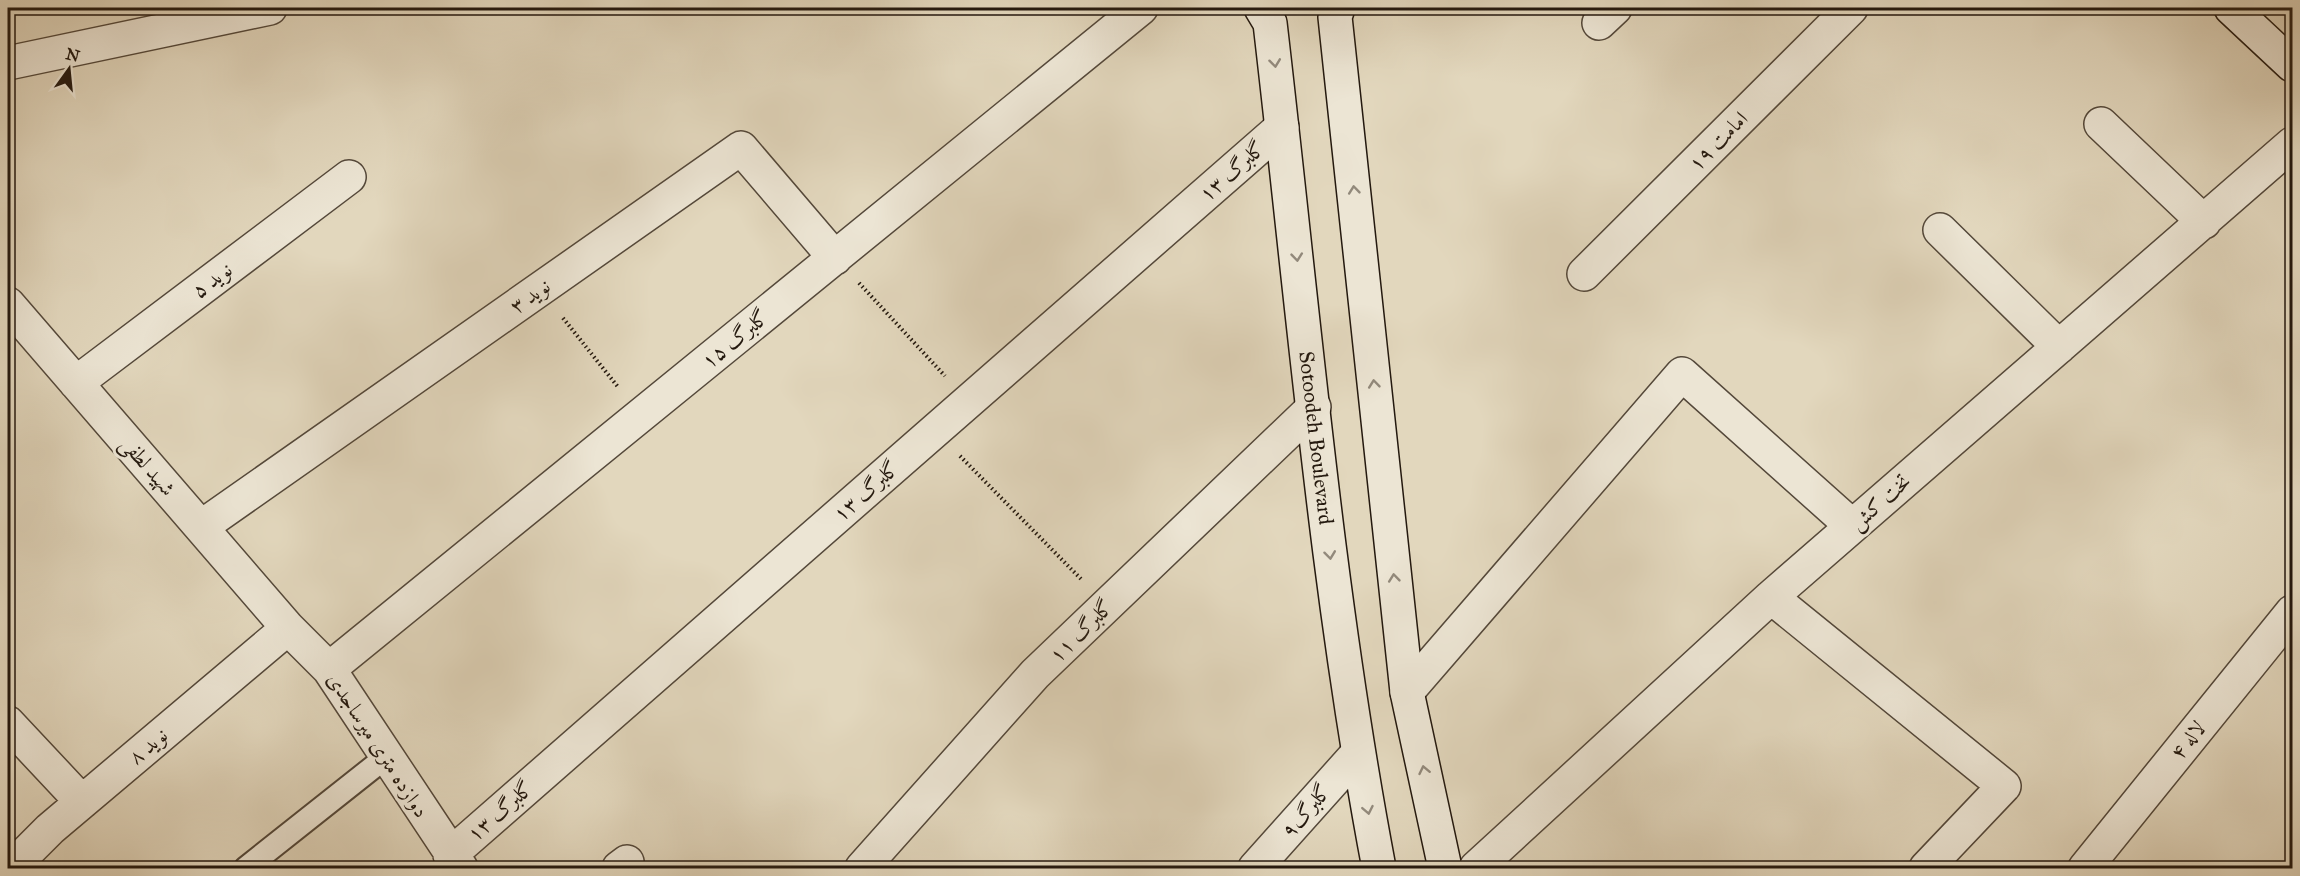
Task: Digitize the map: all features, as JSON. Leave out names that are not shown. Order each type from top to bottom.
[{"type":"street","points":[[8,63],[270,8]]},
{"type":"street","name":"گلبرگ ۱۵","points":[[329,669],[1141,8]]},
{"type":"street","name":"Sotoodeh Boulevard","points":[[1261,8],[1270,23],[1330,558],[1357,754],[1379,868]]},
{"type":"street","points":[[1338,8],[1335,17],[1407,692],[1445,868]]},
{"type":"street","name":"امامت ۱۹","points":[[1584,274],[1851,8]]},
{"type":"street","points":[[2231,8],[2292,65]]},
{"type":"street","points":[[2101,124],[2204,222]]},
{"type":"street","name":"گلبرگ ۱۳","points":[[455,862],[935,430],[1282,127]]},
{"type":"street","name":"تخت کش","points":[[1476,868],[1771,597],[2292,144]]},
{"type":"street","name":"نوید ۳","points":[[201,527],[741,148],[835,258]]},
{"type":"street","name":"نوید ۵","points":[[76,383],[349,177]]},
{"type":"street","points":[[1940,230],[2059,347]]},
{"type":"street","name":"شهید لطفی","points":[[8,304],[288,628]]},
{"type":"street","points":[[1407,692],[1682,374],[1852,526]]},
{"type":"street","name":"گلبرگ ۱۱","points":[[862,868],[1035,674],[1314,407]]},
{"type":"street","points":[[1771,597],[2004,786],[1926,868]]},
{"type":"street","name":"لاله ۴","points":[[2085,868],[2292,612]]},
{"type":"street","name":"دوازده متری میرساجدی","points":[[288,628],[329,669],[455,862]]},
{"type":"street","name":"نوید ۸","points":[[11,868],[82,802],[288,628]]},
{"type":"street","points":[[8,723],[82,802]]},
{"type":"street","name":"گلبرگ۹","points":[[1255,868],[1357,754]]},
{"type":"lane","points":[[246,868],[386,757]]},
{"type":"path","points":[[835,258],[968,401]]},
{"type":"path","points":[[540,289],[641,416]]},
{"type":"path","points":[[935,430],[1107,606]]}]
